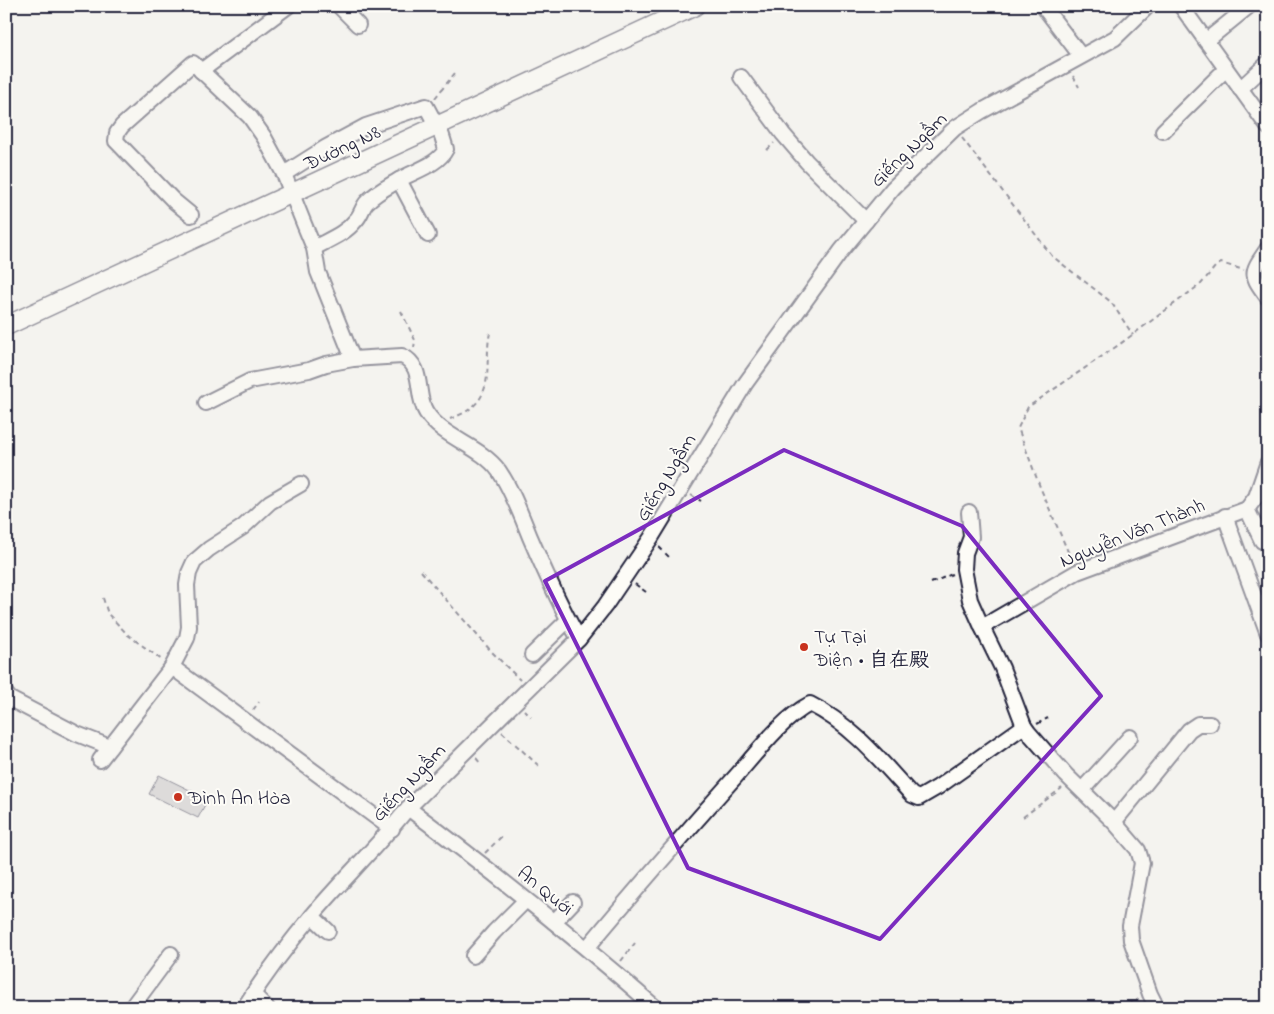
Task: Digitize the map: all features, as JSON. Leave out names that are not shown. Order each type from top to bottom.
[{"type":"main road","name":"Đường N8","points":[[6,326],[695,6]]},
{"type":"street","points":[[201,71],[288,6]]},
{"type":"street","points":[[340,6],[358,25]]},
{"type":"street","points":[[1042,6],[1082,56]]},
{"type":"street","name":"Giếng Ngầm","points":[[244,1008],[312,916],[392,829],[408,808],[579,640],[605,606],[651,538],[745,384],[841,251],[893,188],[955,128],[1115,38],[1148,6]]},
{"type":"street","points":[[1181,6],[1268,127]]},
{"type":"street","points":[[1206,41],[1249,6]]},
{"type":"street","points":[[191,215],[174,202],[116,141],[117,133],[122,126],[193,63],[250,117],[264,137],[284,174],[314,248],[318,272],[353,359]]},
{"type":"street","points":[[1240,89],[1268,63]]},
{"type":"street","points":[[1163,131],[1226,70]]},
{"type":"street","points":[[741,77],[783,134],[807,162],[866,221]]},
{"type":"street","points":[[284,174],[325,148],[366,126],[426,106],[437,126],[446,149],[443,155],[435,162],[399,180],[367,202],[356,221],[345,231],[314,248]]},
{"type":"street","points":[[399,180],[428,235]]},
{"type":"street","points":[[1267,250],[1253,273],[1255,282],[1268,298]]},
{"type":"street","points":[[206,403],[250,381],[309,370],[326,364],[353,359],[402,356],[408,359],[417,371],[420,401],[426,413],[436,425],[489,459],[500,472],[518,508],[554,593],[579,640]]},
{"type":"street","points":[[1262,541],[1247,509],[1256,497],[1268,462]]},
{"type":"street","points":[[100,760],[172,667],[187,638],[189,627],[187,585],[189,573],[194,562],[209,549],[243,527],[270,502],[300,484]]},
{"type":"street","name":"Nguyễn Văn Thành","points":[[982,628],[1077,572],[1247,509]]},
{"type":"street","points":[[969,512],[971,537],[965,553],[964,569],[970,600],[995,652],[1024,726],[1138,850],[1142,863],[1130,926],[1131,940],[1150,994],[1157,1008]]},
{"type":"street","points":[[1226,516],[1247,580],[1268,634]]},
{"type":"street","points":[[532,655],[568,620]]},
{"type":"street","points":[[172,667],[392,829]]},
{"type":"street","points":[[6,694],[10,699],[71,731],[110,747]]},
{"type":"street","points":[[587,948],[669,851],[798,710],[810,704],[826,712],[866,744],[912,795],[919,798],[938,787],[1024,726]]},
{"type":"street","points":[[1114,822],[1188,730],[1198,724],[1210,724]]},
{"type":"street","points":[[1082,790],[1130,737]]},
{"type":"street","name":"An Quới","points":[[408,808],[478,860],[587,948],[652,1006]]},
{"type":"street","points":[[473,956],[526,900]]},
{"type":"street","points":[[554,922],[573,902]]},
{"type":"street","points":[[312,916],[328,931]]},
{"type":"street","points":[[131,1008],[172,954]]},
{"type":"street","points":[[253,994],[267,1008]]},
{"type":"path","points":[[426,106],[456,73]]},
{"type":"path","points":[[955,128],[1052,256],[1110,302],[1133,335]]},
{"type":"path","points":[[1077,572],[1040,487],[1018,428],[1028,407],[1133,335],[1201,284],[1215,266],[1221,263],[1253,273]]},
{"type":"path","points":[[401,311],[415,340],[415,346],[408,359]]},
{"type":"path","points":[[436,425],[471,409],[486,388],[490,334]]},
{"type":"path","points":[[931,583],[964,569]]},
{"type":"path","points":[[421,571],[528,689]]},
{"type":"path","points":[[103,598],[108,614],[128,636],[148,652],[172,667]]},
{"type":"path","points":[[493,724],[539,766]]},
{"type":"path","points":[[1023,817],[1072,780]]},
{"type":"path","points":[[478,860],[504,834]]},
{"type":"path","points":[[614,971],[635,943]]},
{"type":"path","points":[[1120,1008],[1150,994]]},
{"type":"highlighted area","points":[[784,450],[962,526],[1101,696],[880,939],[688,868],[545,581]]},
{"type":"building","name":"Đình An Hòa","points":[[159,775],[208,799],[198,818],[149,794]]},
{"type":"place","name":"Tự Tại Điện • 自在殿","points":[[804,647]]},
{"type":"place","name":"Đình An Hòa","points":[[178,797]]}]
